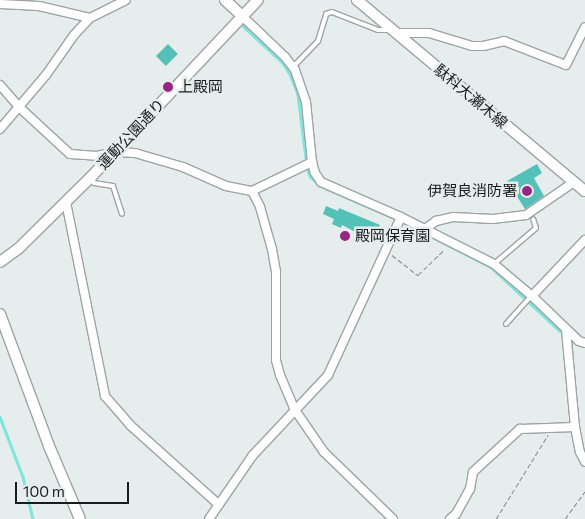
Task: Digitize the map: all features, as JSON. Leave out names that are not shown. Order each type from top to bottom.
[{"type":"street","points":[[0,129],[46,74],[74,35],[90,18],[126,0]]},
{"type":"street","points":[[225,0],[293,67],[306,102],[312,162],[320,182],[401,217],[494,264],[566,330],[579,341],[585,343]]},
{"type":"street","name":"運動公園通り","points":[[0,262],[18,250],[66,202],[258,0]]},
{"type":"street","name":"駄科大瀬木線","points":[[357,0],[585,192]]},
{"type":"street","points":[[0,4],[39,6],[90,18]]},
{"type":"street","points":[[395,32],[428,33],[472,46],[504,42],[566,66],[585,27]]},
{"type":"street","points":[[0,86],[19,107],[70,154],[97,156],[114,152],[135,153],[160,158],[213,181],[252,191],[312,162]]},
{"type":"street","points":[[425,230],[436,221],[453,217],[493,219],[526,215],[574,182]]},
{"type":"street","points":[[252,191],[265,224],[276,272],[276,360],[295,410],[324,452],[392,519]]},
{"type":"street","points":[[66,202],[105,396],[130,425],[218,504]]},
{"type":"street","points":[[209,519],[253,455],[328,375],[401,217]]},
{"type":"street","points":[[530,298],[585,240]]},
{"type":"street","points":[[0,314],[49,446],[80,519]]},
{"type":"street","points":[[566,330],[575,427],[580,452],[585,462]]},
{"type":"street","points":[[450,519],[456,514],[470,489],[473,472],[520,429],[575,427]]},
{"type":"lane","points":[[293,67],[318,41],[326,14],[338,14],[378,30],[395,32]]},
{"type":"lane","points":[[90,176],[94,183],[113,186],[122,214]]},
{"type":"lane","points":[[494,264],[536,228],[533,219]]},
{"type":"lane","points":[[506,324],[530,298]]},
{"type":"path","points":[[386,250],[418,275],[422,274],[446,248]]},
{"type":"path","points":[[496,519],[552,428]]},
{"type":"path","points":[[565,519],[585,491]]},
{"type":"building","points":[[168,44],[178,54],[166,66],[156,56]]},
{"type":"building","name":"伊賀良消防署","points":[[537,164],[542,173],[534,178],[544,196],[525,209],[507,181]]},
{"type":"building","points":[[326,206],[338,211],[339,208],[380,225],[373,241],[342,225],[341,228],[332,224],[334,219],[323,214]]},
{"type":"waterway","points":[[243,26],[283,63],[291,76],[298,94],[306,158]]},
{"type":"waterway","points":[[307,168],[310,176],[320,186]]},
{"type":"waterway","points":[[325,188],[394,218]]},
{"type":"waterway","points":[[405,223],[491,267],[560,331]]},
{"type":"waterway","points":[[571,341],[572,352]]},
{"type":"waterway","points":[[0,417],[23,477],[33,519]]},
{"type":"place","name":"上殿岡","points":[[168,87]]},
{"type":"place","name":"伊賀良消防署","points":[[527,191]]},
{"type":"place","name":"殿岡保育園","points":[[345,236]]}]
